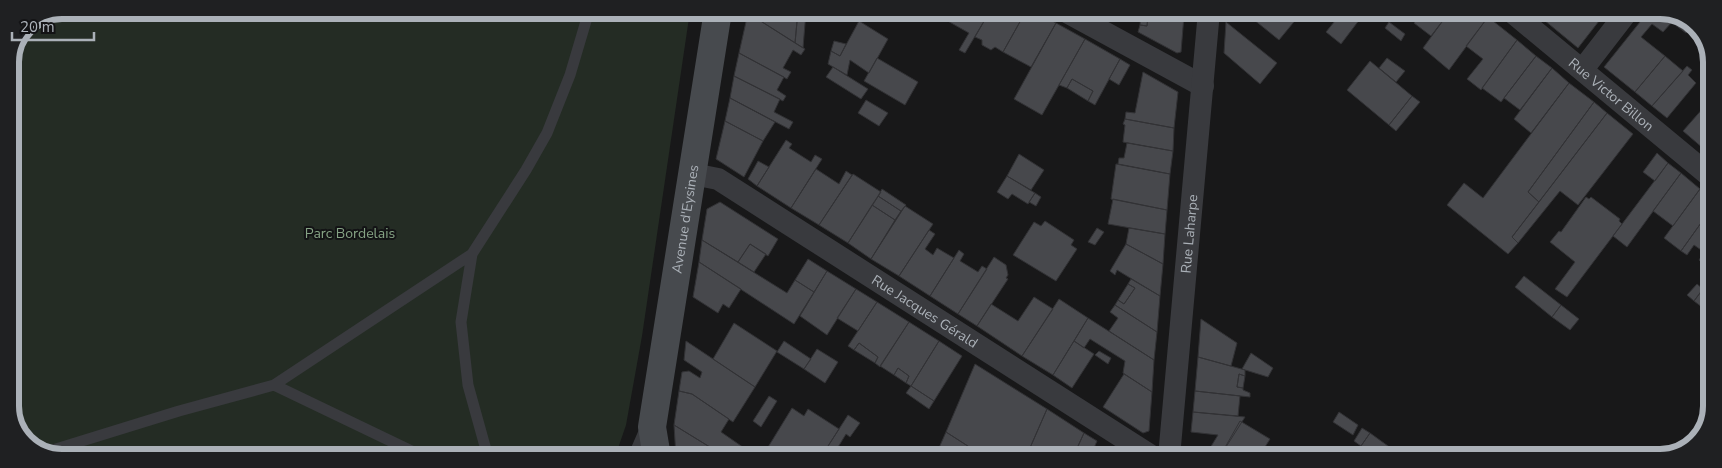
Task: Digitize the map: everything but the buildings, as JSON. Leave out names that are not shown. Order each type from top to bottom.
[{"type":"street","name":"Avenue d'Eysines","points":[[643,449],[652,427],[717,19]]},
{"type":"street","points":[[1080,19],[1202,86]]},
{"type":"street","name":"Rue Laharpe","points":[[1170,449],[1208,19]]},
{"type":"street","name":"Rue Victor Billon","points":[[1521,19],[1703,170]]},
{"type":"street","points":[[1582,69],[1622,19]]},
{"type":"street","name":"Rue Jacques Gérald","points":[[693,174],[718,179],[1139,449]]},
{"type":"street","name":"Avenue d'Eysines","points":[[652,427],[656,449]]},
{"type":"lane","points":[[486,449],[468,385],[461,322],[472,254],[526,170],[546,133],[570,75],[586,19]]},
{"type":"lane","points":[[55,448],[274,385],[472,254]]},
{"type":"lane","points":[[274,385],[407,449]]},
{"type":"green space","name":"Parc Bordelais","points":[[62,19],[689,19],[642,336],[626,425],[618,449],[62,449],[45,446],[33,439],[23,425],[19,409],[19,62],[22,45],[26,38],[31,31],[45,22]]}]
